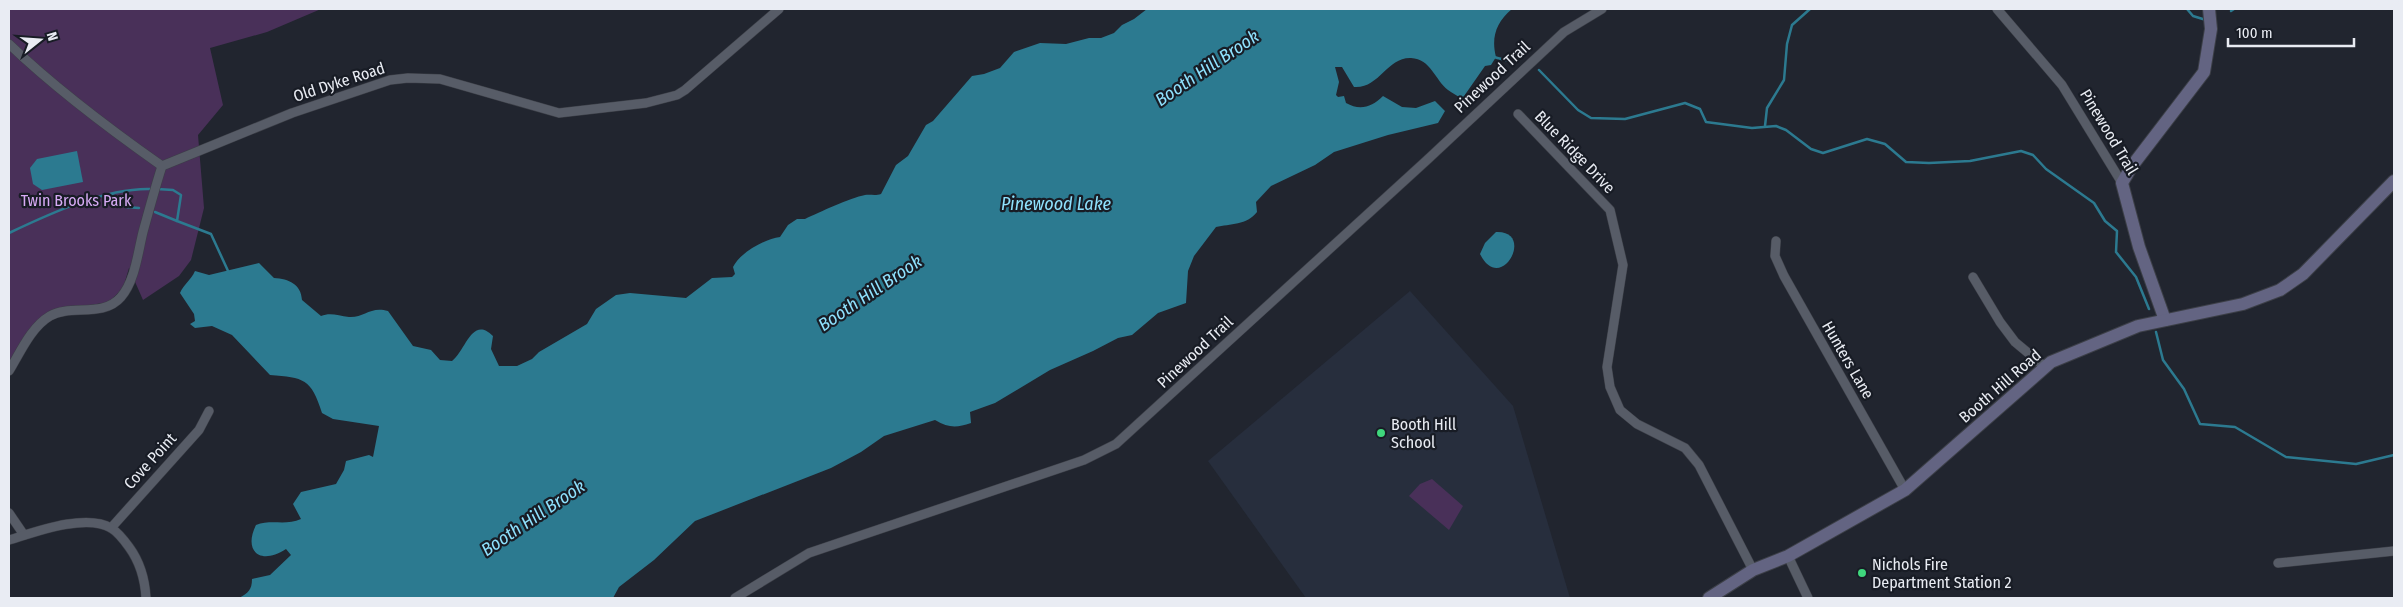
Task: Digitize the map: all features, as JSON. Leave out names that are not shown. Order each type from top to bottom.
[{"type":"street","name":"Old Dyke Road","points":[[162,166],[292,113],[390,80],[408,78],[440,79],[558,113],[662,100],[685,90],[779,9]]},
{"type":"street","name":"Pinewood Trail","points":[[735,598],[809,553],[1084,460],[1116,444],[1564,32],[1602,9]]},
{"type":"street","name":"Pinewood Trail","points":[[1998,9],[2062,84],[2122,183],[2138,247],[2165,320]]},
{"type":"street","points":[[2122,183],[2132,166],[2204,72],[2211,29],[2209,9]]},
{"type":"street","points":[[9,44],[42,76],[87,112],[162,166],[135,264],[122,296],[115,303],[99,309],[62,312],[47,318],[32,334],[9,371]]},
{"type":"street","name":"Blue Ridge Drive","points":[[1518,114],[1610,210],[1622,265],[1607,367],[1610,387],[1620,410],[1637,424],[1685,448],[1699,465],[1753,570]]},
{"type":"street","name":"Booth Hill Road","points":[[1709,598],[1753,570],[1788,556],[1905,490],[2051,362],[2138,326],[2243,304],[2280,290],[2303,274],[2394,181]]},
{"type":"street","name":"Hunters Lane","points":[[1776,241],[1775,256],[1784,276],[1905,490]]},
{"type":"street","points":[[1973,278],[2000,322],[2015,342],[2045,367]]},
{"type":"street","name":"Cove Point","points":[[111,528],[199,430],[209,411]]},
{"type":"street","points":[[9,513],[24,535]]},
{"type":"street","points":[[9,540],[59,526],[88,523],[100,524],[111,528],[121,536],[140,565],[146,598]]},
{"type":"street","points":[[2278,563],[2394,551]]},
{"type":"street","points":[[1788,556],[1808,598]]},
{"type":"shaded area","name":"Booth Hill School","points":[[1410,291],[1513,406],[1570,598],[1306,598],[1208,461]]},
{"type":"green space","name":"Twin Brooks Park","points":[[9,9],[321,9],[267,32],[210,48],[223,105],[198,135],[204,208],[191,260],[179,276],[143,300],[129,268],[123,288],[109,302],[49,312],[34,327],[9,364]]},
{"type":"green space","points":[[1432,479],[1463,506],[1449,530],[1409,496],[1420,484]]},
{"type":"water","name":"Pinewood Lake","points":[[1147,9],[1512,9],[1502,19],[1496,31],[1494,43],[1496,57],[1491,65],[1485,66],[1462,99],[1443,86],[1428,66],[1418,59],[1403,59],[1395,62],[1370,83],[1354,87],[1342,67],[1335,67],[1339,82],[1336,95],[1338,97],[1344,96],[1346,103],[1356,107],[1366,107],[1375,103],[1383,96],[1402,107],[1416,108],[1435,101],[1445,111],[1438,123],[1388,135],[1334,152],[1315,165],[1271,186],[1256,202],[1257,212],[1253,216],[1238,223],[1216,227],[1194,256],[1188,271],[1186,303],[1158,313],[1132,335],[1118,338],[1050,370],[995,403],[970,412],[971,423],[953,426],[944,425],[935,420],[884,436],[861,452],[831,468],[695,521],[654,560],[619,587],[613,598],[239,598],[249,591],[252,579],[270,575],[291,555],[286,549],[269,556],[262,556],[256,553],[253,549],[252,534],[256,525],[290,522],[301,519],[293,504],[301,492],[336,484],[344,470],[346,461],[369,455],[373,457],[379,426],[333,419],[322,413],[314,393],[305,382],[291,377],[270,375],[232,335],[212,326],[195,328],[190,324],[195,321],[194,314],[180,293],[195,271],[209,275],[259,263],[274,278],[289,281],[297,286],[302,300],[321,316],[331,314],[354,317],[376,310],[388,311],[413,346],[431,350],[440,360],[452,361],[474,332],[486,331],[493,336],[491,349],[499,366],[517,366],[532,359],[539,352],[587,324],[596,309],[616,295],[630,293],[686,298],[712,278],[732,277],[735,274],[733,267],[741,257],[760,244],[780,237],[788,225],[797,219],[805,219],[859,197],[881,194],[896,165],[908,156],[926,125],[933,121],[972,76],[1000,68],[1014,52],[1040,43],[1066,44],[1089,38],[1101,38],[1114,33],[1122,25]]},
{"type":"water","points":[[77,151],[83,182],[42,190],[33,184],[30,168],[37,159]]},
{"type":"water","points":[[1496,232],[1508,234],[1513,241],[1514,249],[1511,258],[1505,265],[1497,268],[1488,265],[1480,254],[1485,243]]},
{"type":"waterway","points":[[1765,126],[1767,108],[1784,80],[1787,44],[1792,25],[1810,9]]},
{"type":"waterway","points":[[2187,9],[2193,16],[2206,20]]},
{"type":"waterway","points":[[1494,57],[1512,62]]},
{"type":"waterway","points":[[1539,70],[1578,110],[1591,118],[1625,119],[1685,103],[1700,109],[1706,122],[1752,128],[1776,126],[1786,130],[1811,149],[1823,153],[1867,139],[1885,144],[1906,162],[1970,161],[2021,151],[2033,155],[2046,169],[2094,203],[2105,221],[2117,231],[2116,252],[2136,277],[2149,309]]},
{"type":"waterway","points":[[9,233],[60,210],[98,197],[116,192],[152,189]]},
{"type":"waterway","points":[[157,189],[173,190],[181,195],[177,221],[211,234],[229,273]]},
{"type":"waterway","points":[[112,194],[126,207],[139,208]]},
{"type":"waterway","points":[[155,212],[177,221]]},
{"type":"waterway","points":[[2156,332],[2163,360],[2184,389],[2200,424],[2235,427],[2286,457],[2356,464],[2394,455]]},
{"type":"place","name":"Booth Hill School","points":[[1381,433]]},
{"type":"place","name":"Nichols Fire Department Station 2","points":[[1862,573]]},
{"type":"water label","name":"Booth Hill Brook","points":[[1207,68]]},
{"type":"water label","name":"Booth Hill Brook","points":[[870,293]]},
{"type":"water label","name":"Booth Hill Brook","points":[[533,518]]}]
